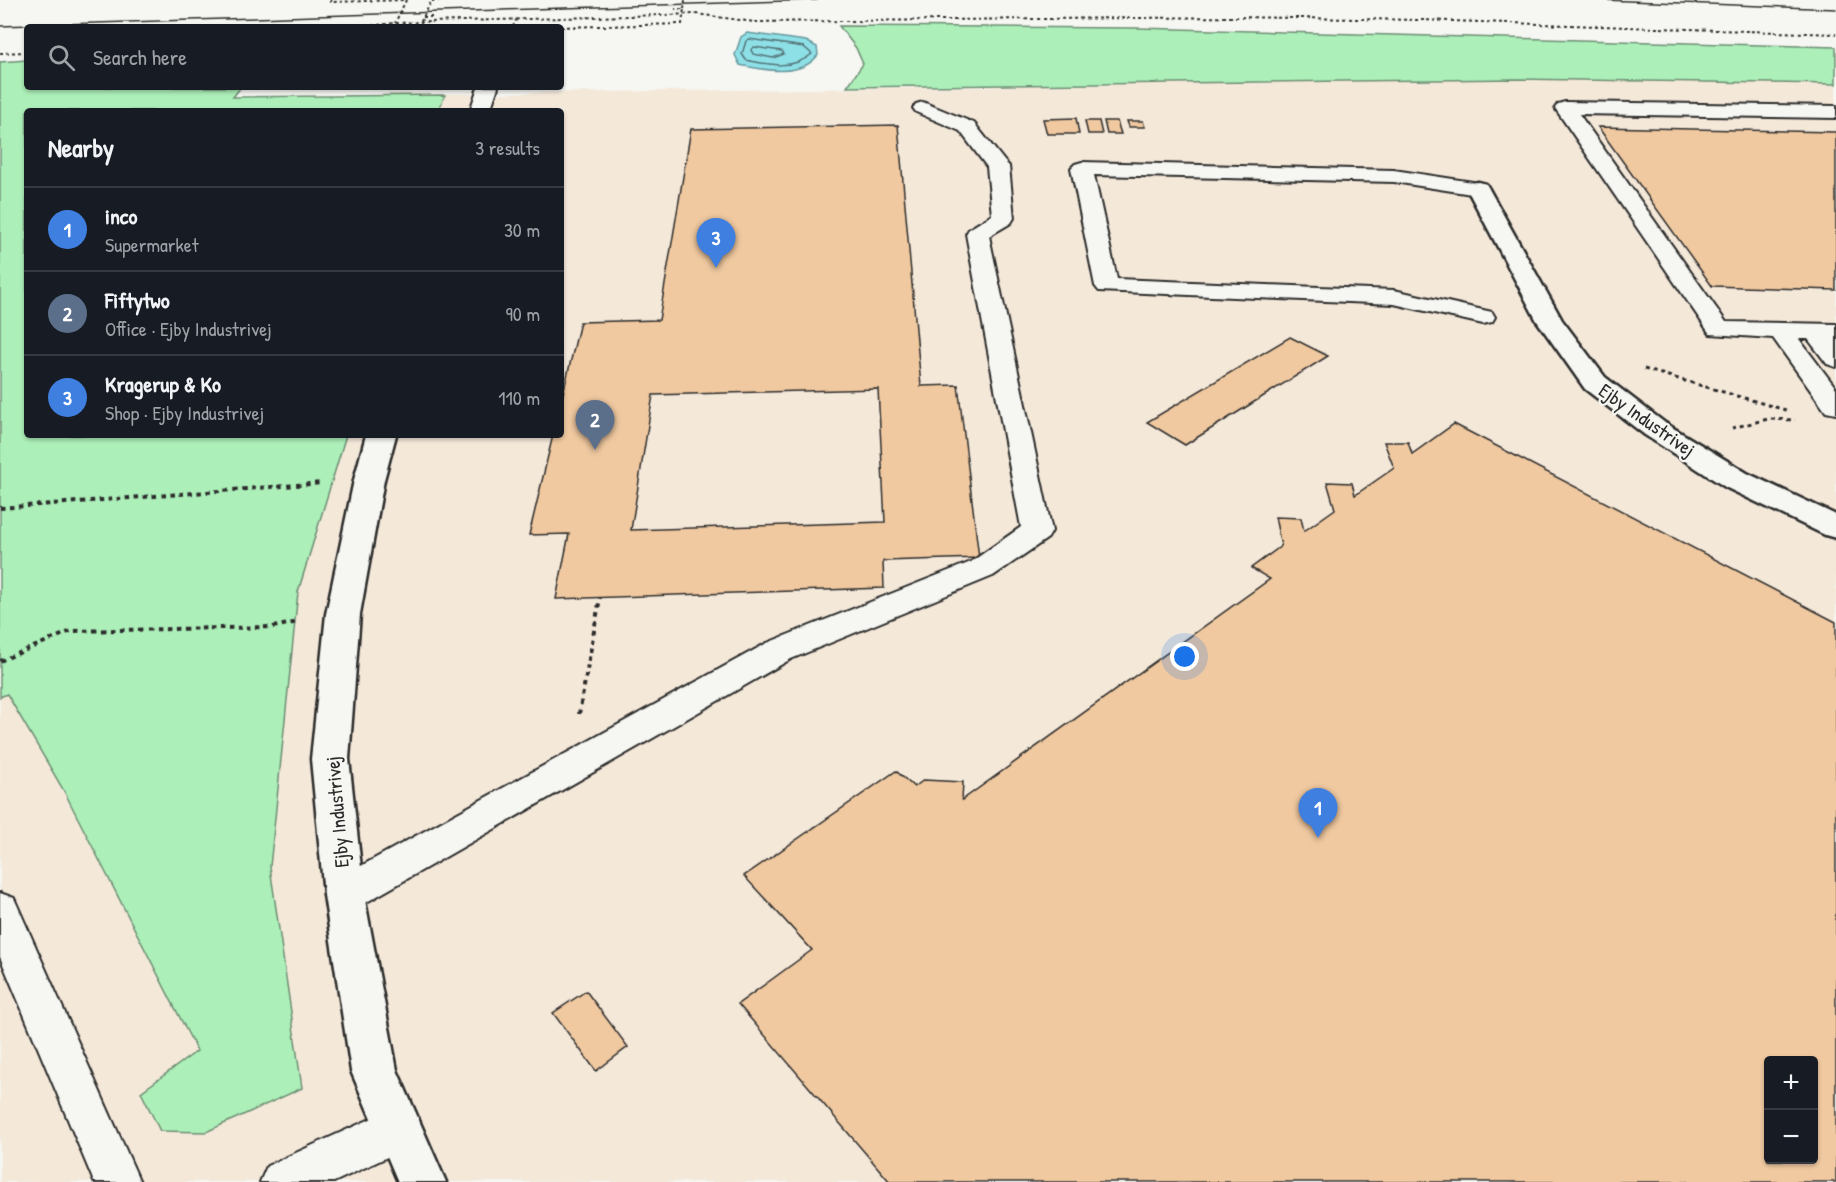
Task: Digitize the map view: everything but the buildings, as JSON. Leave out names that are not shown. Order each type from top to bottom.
[{"type":"street","name":"Ejby Industrivej","points":[[1478,189],[1551,321],[1595,383],[1676,442],[1736,480],[1836,528]]},
{"type":"street","name":"Ejby Industrivej","points":[[380,438],[369,480],[343,614],[330,759],[344,895],[374,1071],[422,1182]]},
{"type":"lane","points":[[481,108],[487,90]]},
{"type":"lane","points":[[344,895],[779,651],[982,569],[1037,531],[977,234],[1004,218],[998,166],[967,127],[923,108]]},
{"type":"lane","points":[[1836,112],[1564,108],[1719,329],[1826,332],[1836,359]]},
{"type":"lane","points":[[1478,189],[1394,176],[1082,168],[1107,286],[1394,297],[1482,317]]},
{"type":"lane","points":[[1780,330],[1836,406]]},
{"type":"lane","points":[[0,910],[117,1182]]},
{"type":"lane","points":[[283,1182],[399,1128]]},
{"type":"path","points":[[331,0],[330,2],[406,0],[395,23]]},
{"type":"path","points":[[420,23],[432,0],[442,0]]},
{"type":"path","points":[[564,27],[682,24],[685,0]]},
{"type":"path","points":[[675,9],[684,9]]},
{"type":"path","points":[[386,24],[696,14],[754,22],[1234,17],[1836,34]]},
{"type":"path","points":[[423,17],[434,17]]},
{"type":"path","points":[[514,24],[516,20]]},
{"type":"path","points":[[0,53],[24,51]]},
{"type":"path","points":[[1568,346],[1798,414]]},
{"type":"path","points":[[1676,442],[1768,419],[1800,420]]},
{"type":"path","points":[[0,508],[369,480]]},
{"type":"path","points":[[570,768],[594,619],[600,597]]},
{"type":"path","points":[[0,661],[71,631],[273,627],[343,614]]},
{"type":"shaded area","points":[[1517,79],[1836,84],[1836,1182],[0,1182],[0,181],[24,407],[24,438],[564,438],[564,108],[220,108],[232,97]]},
{"type":"green space","points":[[839,26],[1138,28],[1836,47],[1836,84],[1517,79],[847,87],[863,64],[856,48]]},
{"type":"green space","points":[[24,60],[24,90],[239,90],[233,97],[445,95],[439,108],[24,108],[24,438],[345,438],[298,592],[270,867],[302,1088],[206,1132],[160,1131],[141,1092],[197,1051],[64,791],[7,694],[0,697],[0,62]]},
{"type":"water","points":[[747,33],[806,41],[817,47],[818,55],[811,62],[792,70],[760,69],[740,65],[735,55],[741,37]]},
{"type":"tram line","points":[[63,24],[817,0]]},
{"type":"tram line","points":[[1602,0],[1836,9]]},
{"type":"tram line","points":[[0,26],[24,25]]},
{"type":"place","name":"Kragerup & Ko","points":[[716,268]]},
{"type":"place","name":"Fiftytwo","points":[[595,450]]},
{"type":"place","name":"inco","points":[[1318,838]]}]
